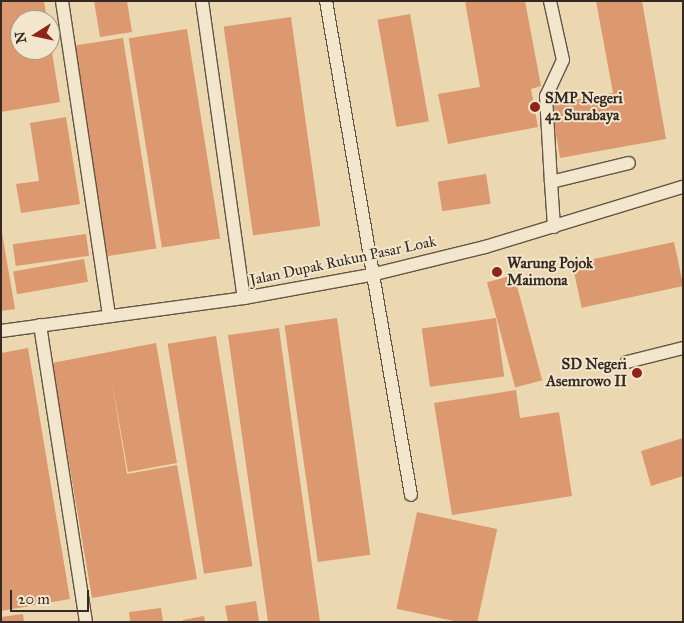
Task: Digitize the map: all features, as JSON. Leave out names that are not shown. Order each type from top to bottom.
[{"type":"lane","points":[[62,1],[109,316]]},
{"type":"lane","points":[[202,1],[244,298]]},
{"type":"lane","points":[[326,1],[371,275],[411,495]]},
{"type":"lane","points":[[550,1],[563,60],[546,96],[554,227]]},
{"type":"lane","points":[[551,182],[629,163]]},
{"type":"lane","name":"Jalan Dupak Rukun Pasar Loak","points":[[1,331],[244,298],[371,275],[554,227],[683,187]]},
{"type":"lane","points":[[40,325],[86,622]]},
{"type":"lane","points":[[627,362],[683,348]]},
{"type":"building","points":[[1,1],[44,1],[45,10],[10,10],[10,60],[53,60],[60,102],[1,112]]},
{"type":"building","points":[[94,1],[127,1],[132,32],[100,37]]},
{"type":"building","points":[[465,1],[525,1],[541,86],[531,89],[538,127],[448,144],[438,94],[480,87]]},
{"type":"building","points":[[596,1],[642,1],[666,139],[560,158],[551,104],[613,93]]},
{"type":"building","points":[[410,14],[429,121],[396,127],[378,20]]},
{"type":"building","points":[[291,17],[320,226],[253,235],[224,26]]},
{"type":"building","points":[[187,29],[220,238],[162,248],[129,38]]},
{"type":"building","points":[[123,38],[156,248],[102,257],[69,47]]},
{"type":"building","points":[[66,117],[80,204],[21,213],[16,184],[39,181],[30,123]]},
{"type":"building","points":[[486,174],[491,204],[442,211],[438,182]]},
{"type":"building","points":[[1,227],[15,309],[1,311]]},
{"type":"building","points":[[86,234],[89,256],[16,266],[13,244]]},
{"type":"building","points":[[674,242],[683,286],[582,308],[572,264]]},
{"type":"building","points":[[84,259],[88,282],[17,294],[13,272]]},
{"type":"building","points":[[514,275],[542,380],[515,388],[487,282]]},
{"type":"building","points":[[337,318],[370,555],[318,562],[285,325]]},
{"type":"building","points":[[496,318],[504,376],[430,387],[422,328]]},
{"type":"building","points":[[279,328],[320,622],[268,622],[228,335]]},
{"type":"building","points":[[216,336],[252,566],[204,574],[168,344]]},
{"type":"building","points":[[156,343],[177,463],[128,472],[111,377],[127,474],[177,465],[197,579],[92,598],[52,363]]},
{"type":"building","points":[[28,348],[70,599],[1,611],[1,353]]},
{"type":"building","points":[[516,390],[520,418],[559,412],[572,496],[452,515],[434,403]]},
{"type":"building","points":[[683,438],[683,476],[651,486],[641,451]]},
{"type":"building","points":[[417,512],[497,529],[477,622],[458,622],[396,609]]},
{"type":"building","points":[[256,601],[259,622],[228,622],[225,606]]},
{"type":"building","points":[[161,608],[163,622],[130,622],[129,612]]},
{"type":"building","points":[[23,614],[24,622],[1,622],[1,617]]},
{"type":"building","points":[[204,616],[205,622],[183,622],[183,620]]},
{"type":"place","name":"SMP Negeri 42 Surabaya","points":[[535,107]]},
{"type":"place","name":"Warung Pojok Maimona","points":[[497,272]]},
{"type":"place","name":"SD Negeri Asemrowo II","points":[[637,373]]}]
